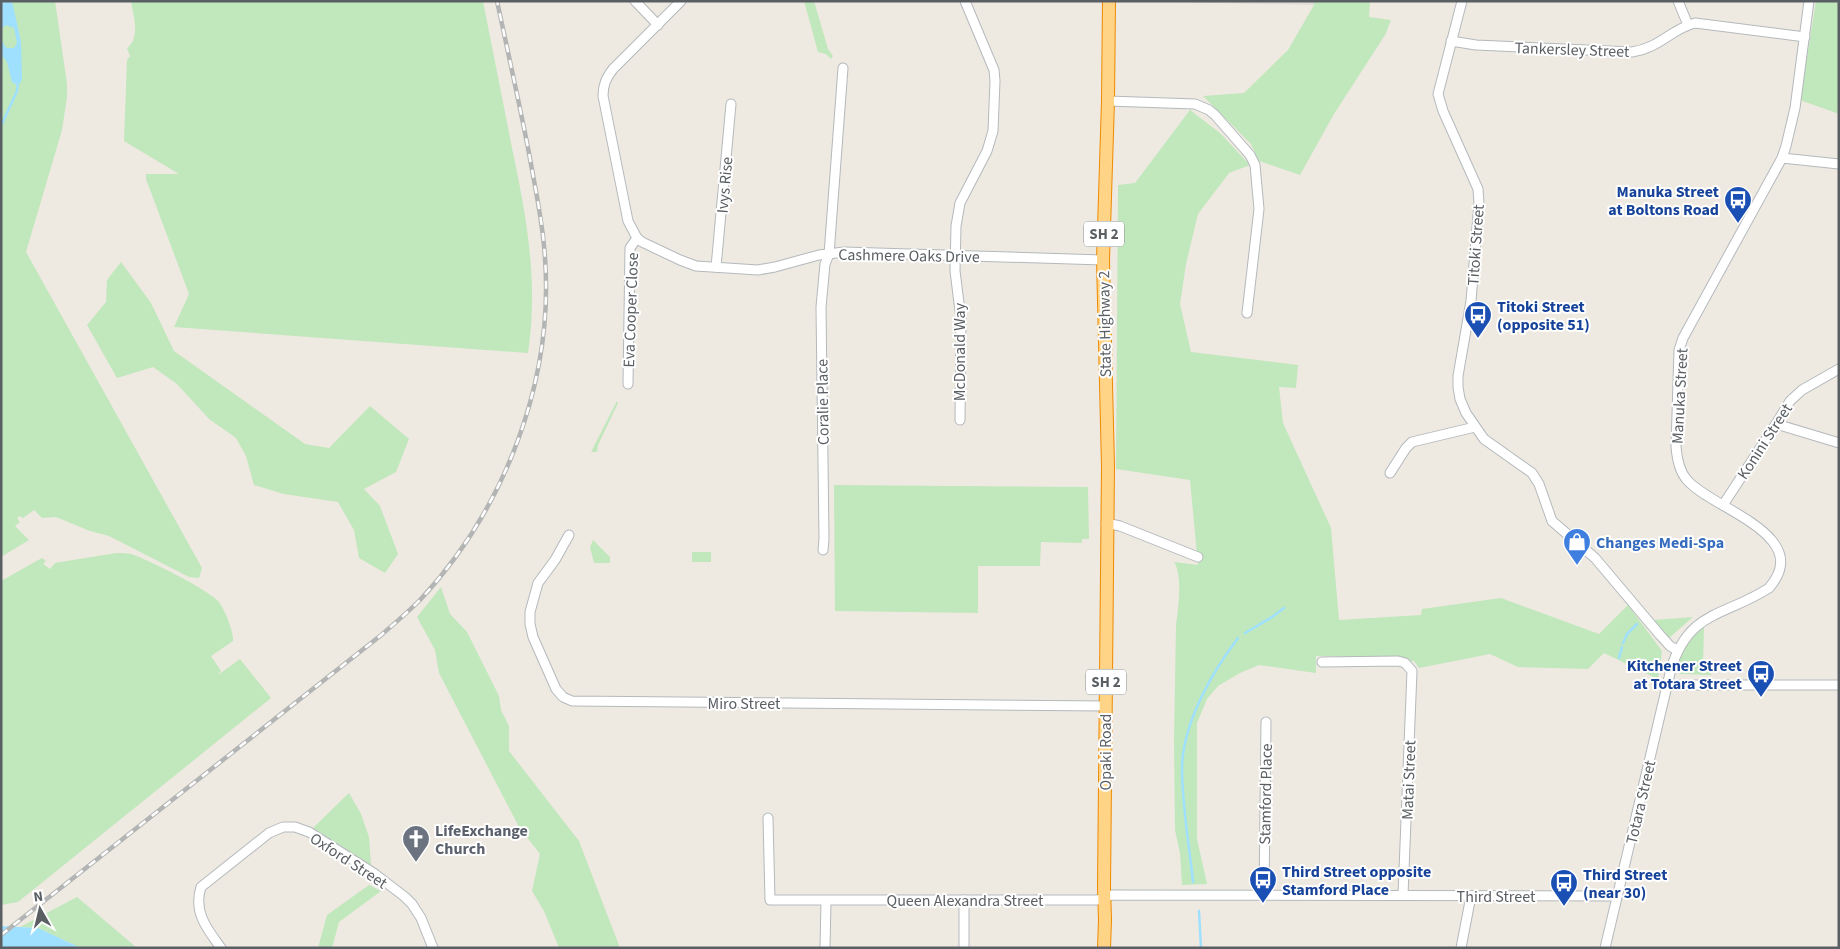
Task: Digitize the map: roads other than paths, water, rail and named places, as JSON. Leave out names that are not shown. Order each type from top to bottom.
[{"type":"highway","name":"State Highway 2","points":[[1108,466],[1103,260],[1109,1]]},
{"type":"highway","name":"Opaki Road","points":[[1104,948],[1106,523],[1108,466]]},
{"type":"street","points":[[635,1],[658,25]]},
{"type":"street","points":[[637,238],[628,221],[602,96],[603,88],[606,79],[613,69],[681,1]]},
{"type":"street","name":"Titoki Street","points":[[1462,1],[1438,94],[1443,111],[1478,189],[1479,203],[1471,301],[1458,382],[1460,399],[1475,428],[1484,439],[1532,473],[1539,484],[1552,520],[1595,558],[1660,636],[1677,650]]},
{"type":"street","points":[[1678,1],[1688,25],[1695,23],[1706,24],[1805,37]]},
{"type":"street","name":"Manuka Street","points":[[1668,685],[1677,650],[1692,628],[1769,588],[1778,574],[1779,554],[1771,539],[1755,525],[1693,485],[1686,479],[1679,465],[1676,447],[1676,416],[1679,350],[1690,324],[1782,158],[1795,108],[1810,1]]},
{"type":"street","name":"McDonald Way","points":[[960,420],[961,319],[955,255],[956,226],[960,203],[990,141],[993,131],[995,106],[994,70],[966,3]]},
{"type":"street","name":"Tankersley Street","points":[[1452,42],[1476,45],[1632,52],[1655,46],[1688,25]]},
{"type":"street","name":"Coralie Place","points":[[823,550],[822,307],[825,264],[829,254],[843,68]]},
{"type":"street","points":[[1108,101],[1196,104],[1202,106],[1215,115],[1250,155],[1255,165],[1258,209],[1247,313]]},
{"type":"street","name":"Ivys Rise","points":[[716,267],[731,104]]},
{"type":"street","points":[[1782,158],[1839,164]]},
{"type":"street","name":"Cashmere Oaks Drive","points":[[637,238],[688,264],[716,267],[766,269],[819,255],[844,252],[1103,260]]},
{"type":"street","name":"Eva Cooper Close","points":[[628,384],[630,248],[637,238]]},
{"type":"street","name":"Konini Street","points":[[1723,504],[1790,401],[1802,390],[1839,369]]},
{"type":"street","points":[[1776,424],[1839,443]]},
{"type":"street","points":[[1390,473],[1412,442],[1475,428]]},
{"type":"street","points":[[1106,523],[1120,526],[1198,557]]},
{"type":"street","name":"Miro Street","points":[[570,535],[538,583],[530,612],[530,624],[533,637],[556,688],[563,697],[572,701],[1106,706]]},
{"type":"street","name":"Matai Street","points":[[1322,662],[1398,661],[1408,666],[1412,674],[1403,895]]},
{"type":"street","points":[[1668,685],[1839,685]]},
{"type":"street","name":"Totara Street","points":[[1605,948],[1668,685]]},
{"type":"street","name":"Stamford Place","points":[[1264,896],[1266,722]]},
{"type":"street","name":"Queen Alexandra Street","points":[[768,818],[770,900],[1097,900],[1104,898]]},
{"type":"street","name":"Oxford Street","points":[[221,948],[205,927],[200,913],[198,897],[201,887],[269,833],[283,827],[295,827],[309,832],[375,874],[405,897],[421,918],[432,948]]},
{"type":"street","name":"Third Street","points":[[1104,898],[1112,895],[1617,896]]},
{"type":"street","points":[[1461,948],[1470,896]]},
{"type":"street","points":[[964,900],[964,948]]},
{"type":"street","points":[[826,901],[826,948]]},
{"type":"water","points":[[1,1],[12,1],[21,42],[22,78],[21,82],[17,85],[12,82],[7,62],[1,54],[1,36],[7,48],[14,48],[17,43],[14,28],[6,25],[1,29]]},
{"type":"water","points":[[1,926],[38,928],[81,948],[1,948]]},
{"type":"waterway","points":[[1,126],[17,91],[18,83]]},
{"type":"waterway","points":[[1245,633],[1284,608]]},
{"type":"waterway","points":[[1623,643],[1627,634],[1637,624]]},
{"type":"waterway","points":[[1193,882],[1183,796],[1182,767],[1184,750],[1193,716],[1209,682],[1238,638]]},
{"type":"waterway","points":[[1619,658],[1622,647]]},
{"type":"waterway","points":[[1199,911],[1201,948]]},
{"type":"railway","points":[[1,935],[380,636],[405,614],[420,600],[450,565],[476,526],[499,485],[517,442],[532,397],[541,351],[546,305],[545,258],[541,218],[497,1]]},
{"type":"place","name":"Manuka Street at Boltons Road","points":[[1738,224]]},
{"type":"place","name":"Titoki Street (opposite 51)","points":[[1478,339]]},
{"type":"place","name":"Changes Medi-Spa","points":[[1577,566]]},
{"type":"place","name":"Kitchener Street at Totara Street","points":[[1761,698]]},
{"type":"place","name":"LifeExchange Church","points":[[416,863]]},
{"type":"place","name":"Third Street opposite Stamford Place","points":[[1263,904]]},
{"type":"place","name":"Third Street (near 30)","points":[[1564,907]]}]
